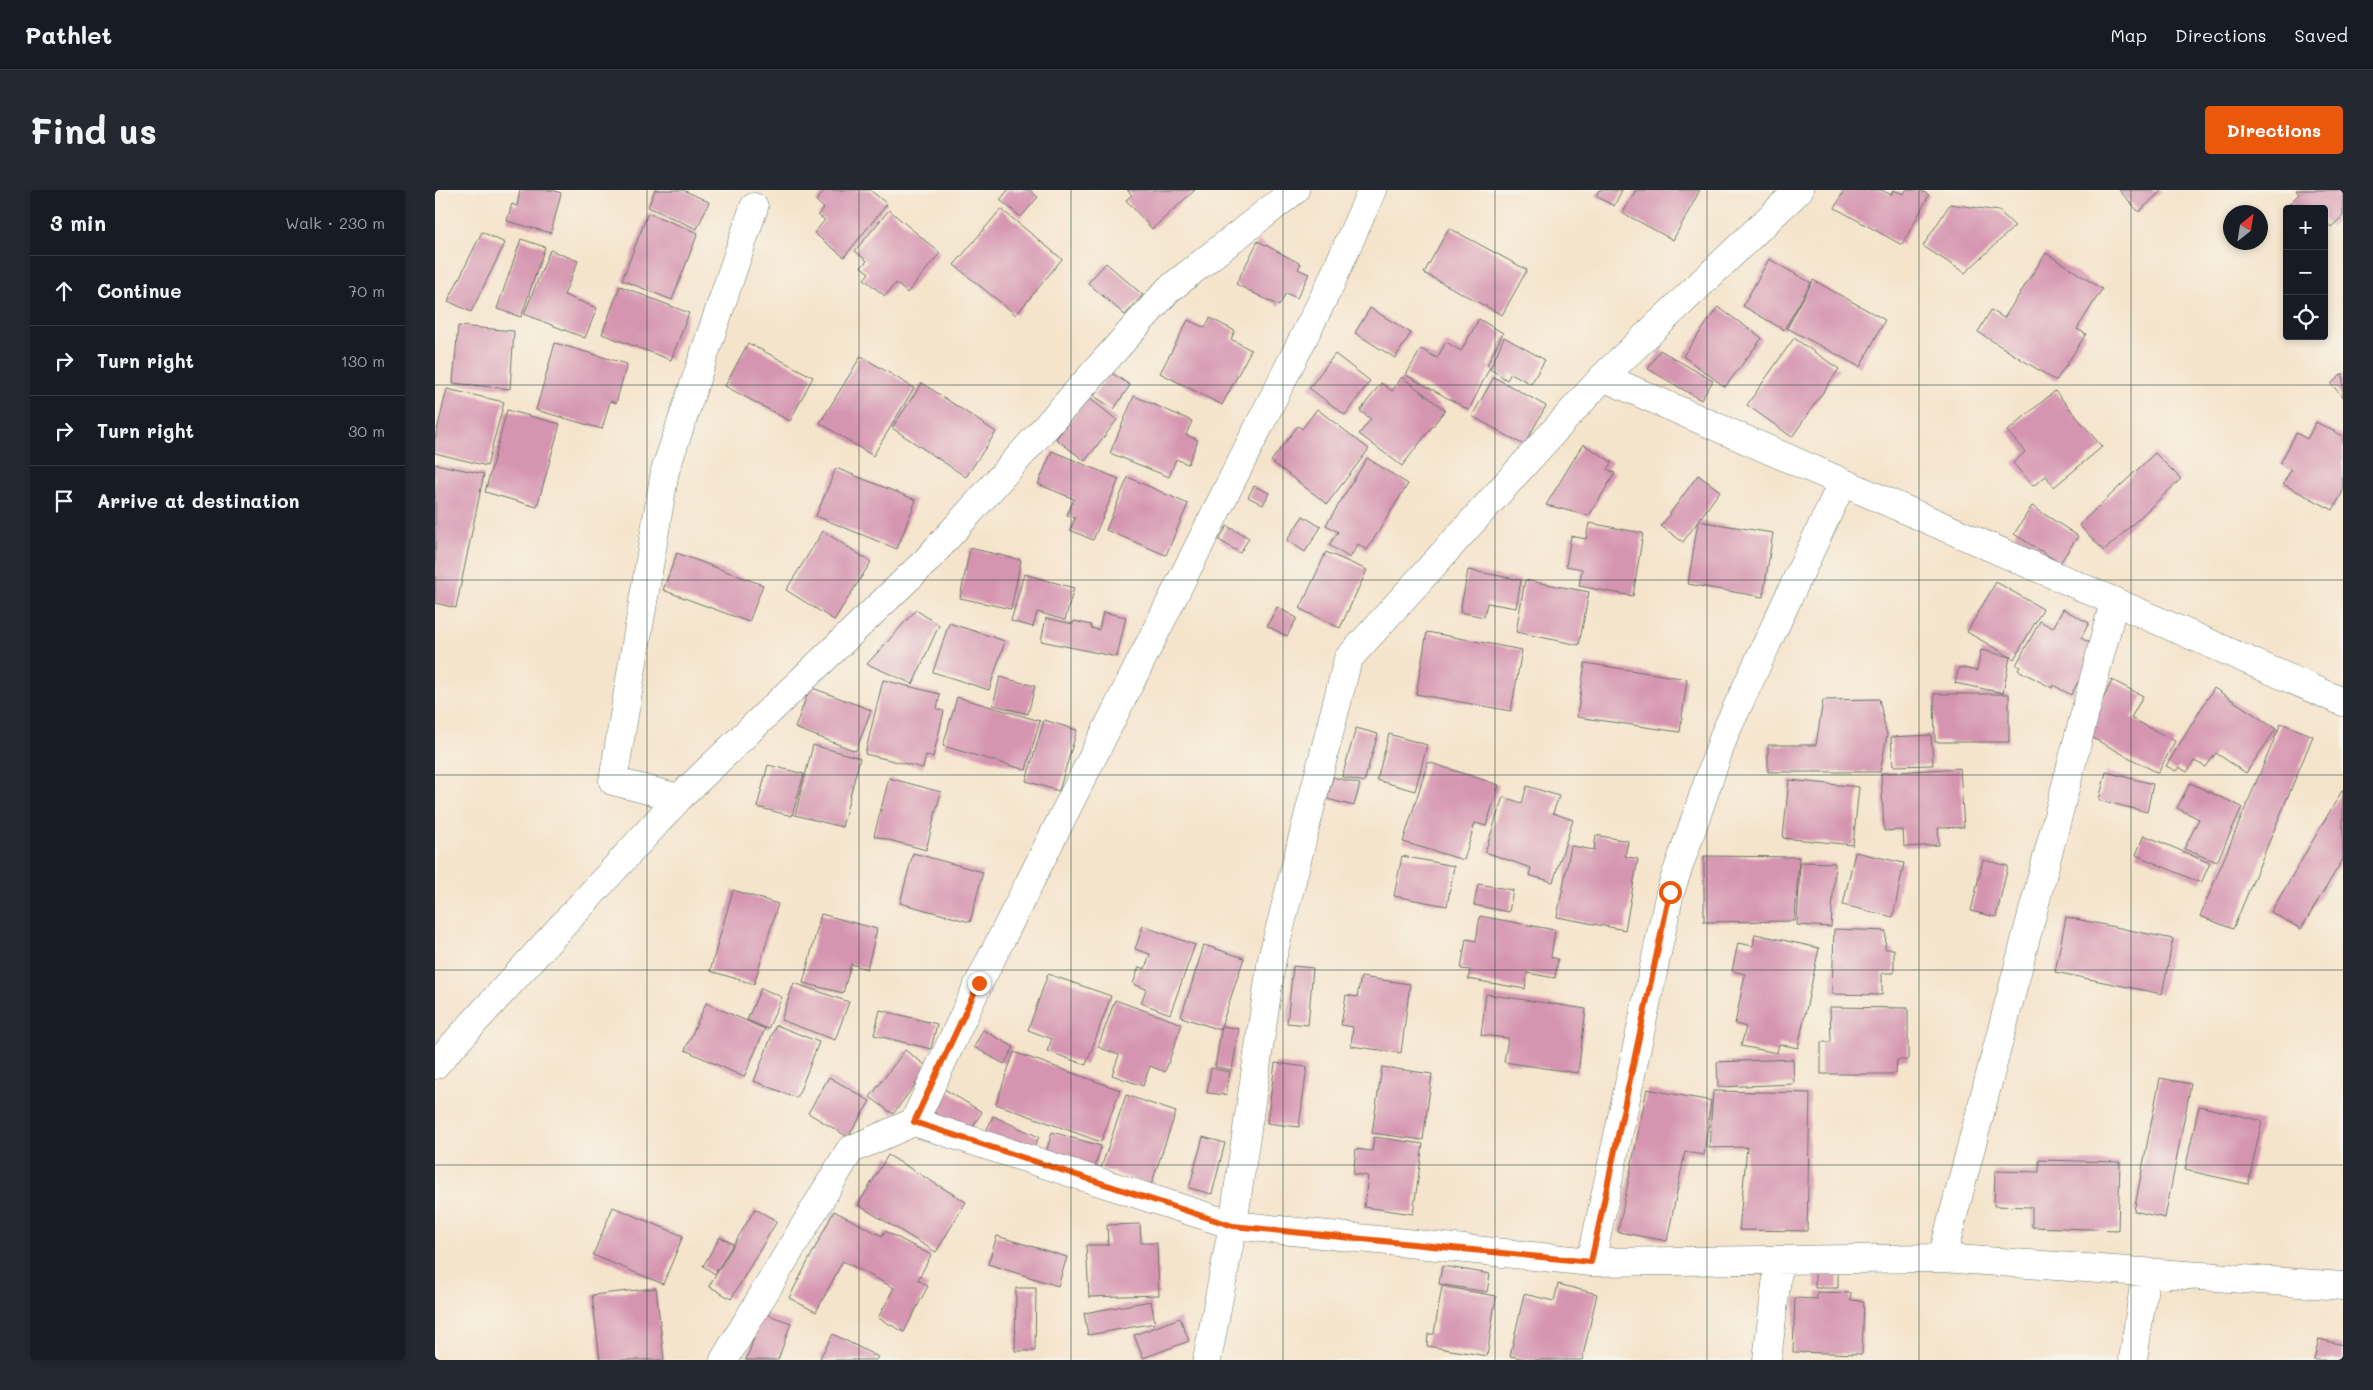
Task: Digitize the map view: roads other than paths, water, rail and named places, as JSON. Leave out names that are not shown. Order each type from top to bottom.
[{"type":"street","points":[[435,1065],[679,798],[927,560],[1169,290],[1295,190]]},
{"type":"street","points":[[723,1360],[850,1150],[914,1122],[984,974],[1329,285],[1372,190]]},
{"type":"street","points":[[1207,1360],[1233,1226],[1272,959],[1348,659],[1603,377],[1799,190]]},
{"type":"street","points":[[679,798],[613,781],[665,471],[754,207]]},
{"type":"street","points":[[1603,377],[2343,702]]},
{"type":"street","points":[[1591,1262],[1670,892],[1725,733],[1842,483]]},
{"type":"street","points":[[1941,1258],[2115,602]]},
{"type":"street","points":[[914,1122],[1233,1226],[1591,1262],[1941,1258],[2343,1286]]},
{"type":"street","points":[[1767,1360],[1779,1260]]},
{"type":"street","points":[[2133,1360],[2146,1272]]}]
